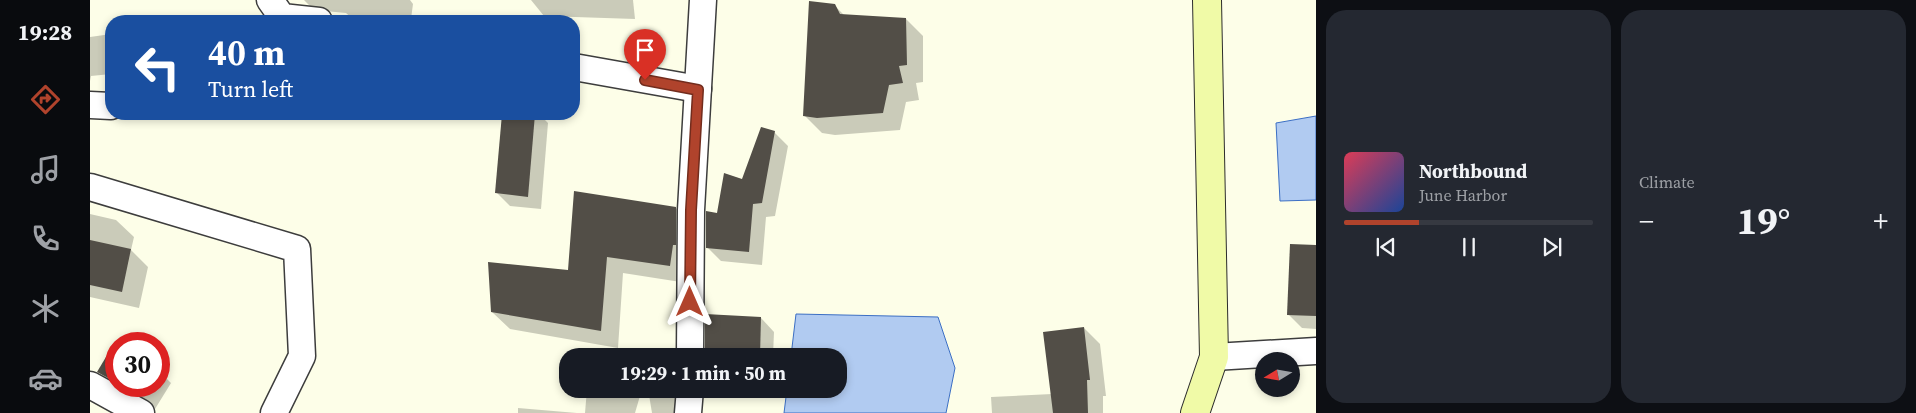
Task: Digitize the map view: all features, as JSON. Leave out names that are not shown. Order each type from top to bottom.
[{"type":"main road","points":[[1195,413],[1214,357],[1207,0]]},
{"type":"street","points":[[265,15],[268,0]]},
{"type":"street","points":[[268,0],[280,15]]},
{"type":"street","points":[[690,348],[691,210],[703,0]]},
{"type":"street","points":[[580,68],[698,90]]},
{"type":"street","points":[[90,105],[105,106]]},
{"type":"street","points":[[90,187],[297,249],[302,356],[274,413]]},
{"type":"street","points":[[1214,357],[1316,351]]},
{"type":"street","points":[[90,385],[141,413]]},
{"type":"street","points":[[688,413],[689,398]]},
{"type":"water","points":[[1316,116],[1316,200],[1280,201],[1276,123]]},
{"type":"water","points":[[796,314],[938,317],[955,368],[946,413],[784,413],[786,398],[847,398],[847,348],[792,348]]},
{"type":"building","points":[[809,1],[835,4],[840,14],[906,18],[907,65],[899,66],[903,83],[889,85],[883,113],[817,118],[803,116]]},
{"type":"building","points":[[501,120],[534,120],[528,197],[495,193]]},
{"type":"building","points":[[761,127],[775,131],[762,203],[753,204],[749,252],[706,248],[706,211],[717,213],[724,173],[742,179]]},
{"type":"building","points":[[574,191],[676,207],[676,245],[673,245],[670,266],[607,257],[601,331],[491,312],[488,262],[568,270]]},
{"type":"building","points":[[90,240],[131,249],[122,292],[90,285]]},
{"type":"building","points":[[1290,244],[1316,245],[1316,316],[1287,315]]},
{"type":"building","points":[[705,314],[761,317],[760,348],[705,348]]},
{"type":"building","points":[[1084,327],[1090,380],[1087,380],[1088,413],[1053,413],[1043,332]]},
{"type":"building","points":[[105,359],[105,376],[97,372]]},
{"type":"route","points":[[645,80],[698,90],[691,210],[690,302]]}]
